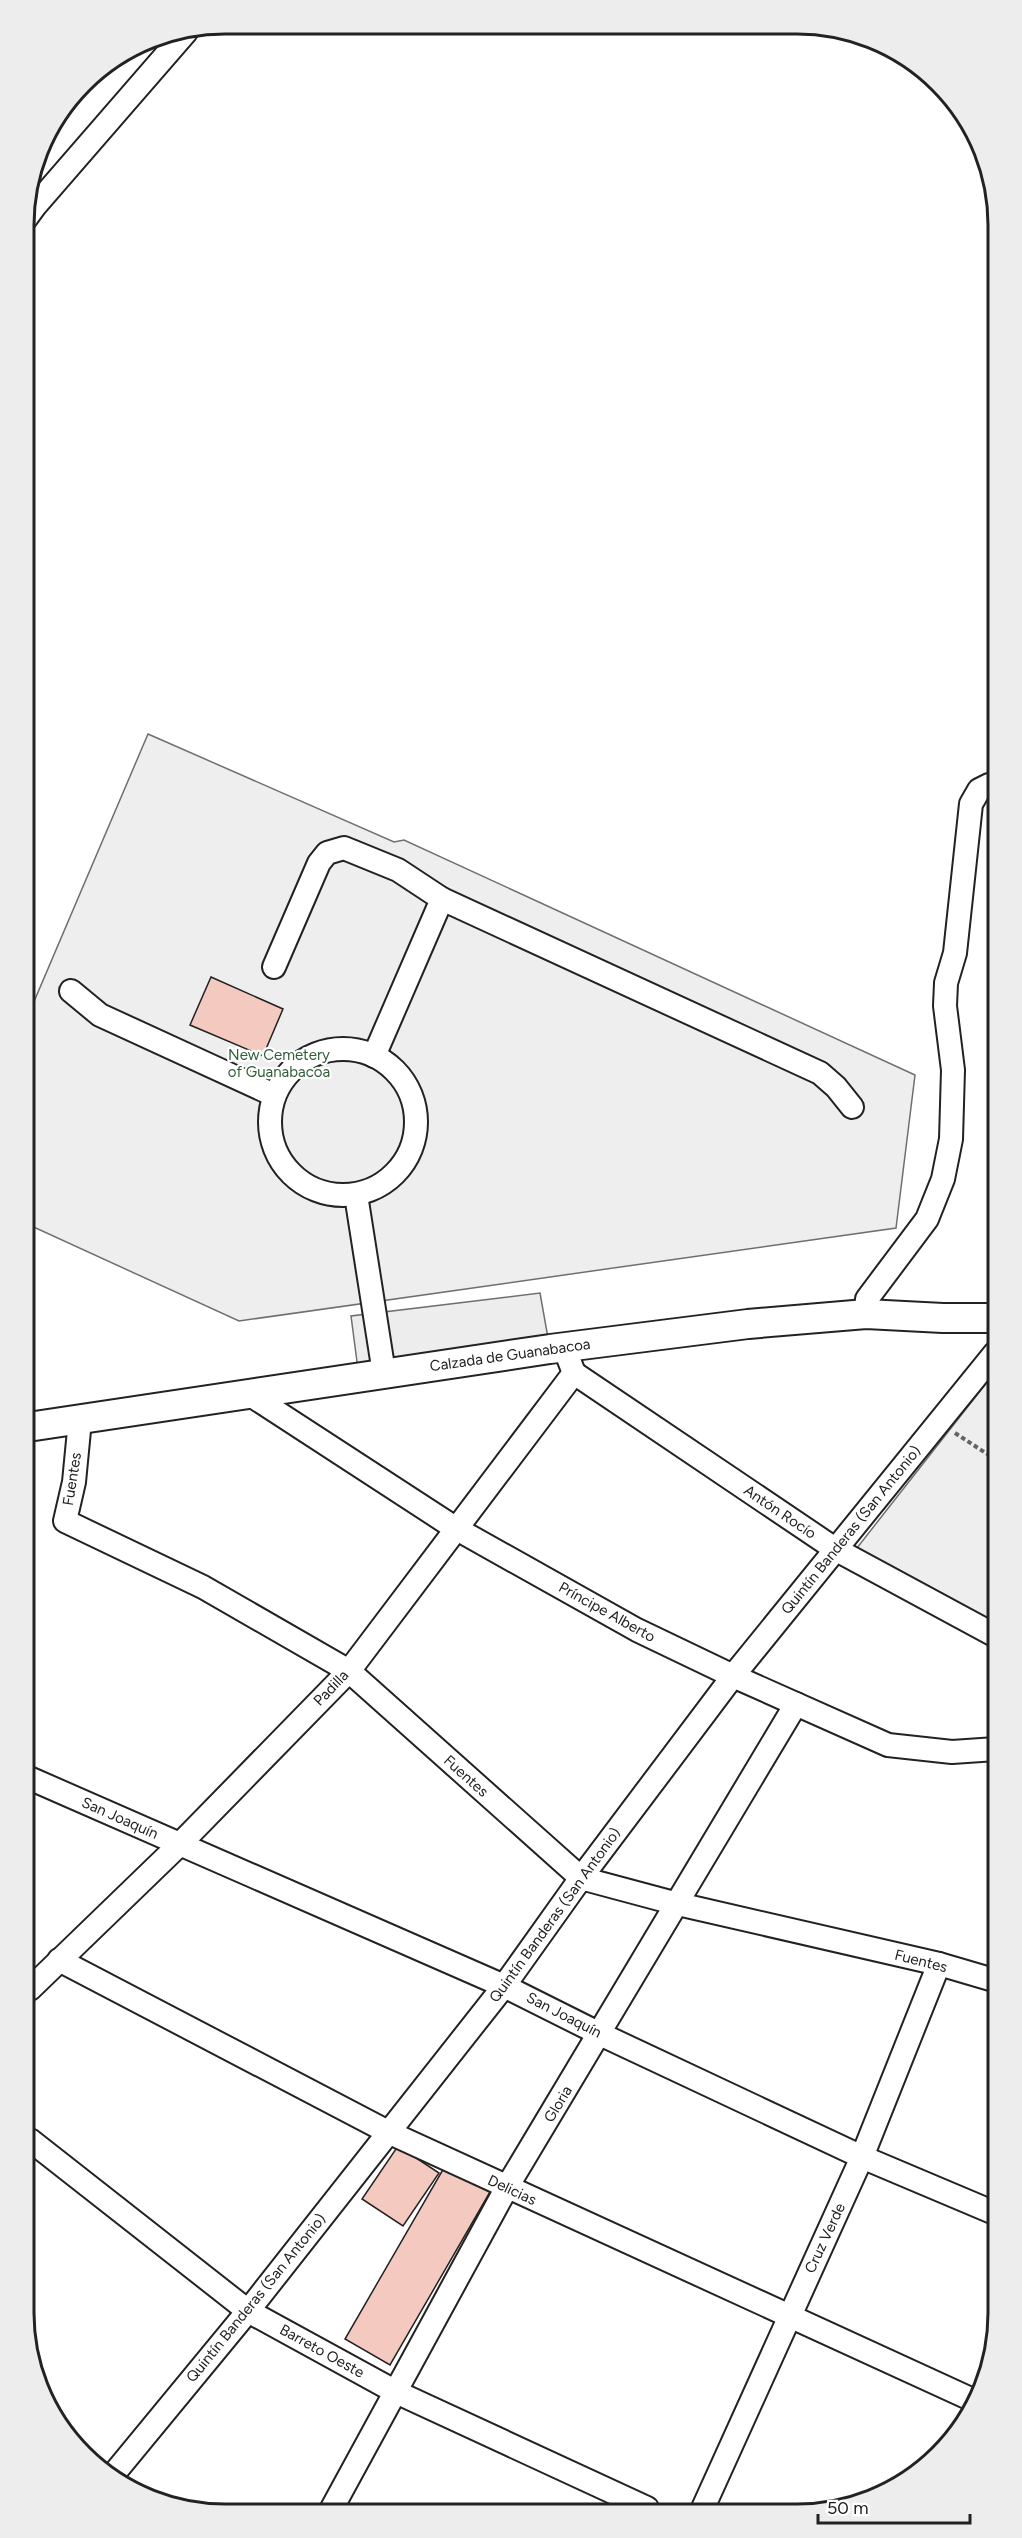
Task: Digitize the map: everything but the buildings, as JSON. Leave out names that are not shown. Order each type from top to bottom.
[{"type":"main road","name":"Calzada de Guanabacoa","points":[[34,1426],[384,1373],[569,1360],[748,1324],[866,1314],[987,1318]]},
{"type":"street","points":[[36,206],[178,41]]},
{"type":"street","points":[[866,1314],[867,1299],[927,1220],[943,1179],[951,1139],[953,1070],[945,1006],[946,983],[955,953],[971,804],[979,790],[987,786]]},
{"type":"street","points":[[274,967],[320,862],[327,853],[344,848],[398,870],[442,900],[820,1073],[836,1087],[852,1107]]},
{"type":"street","points":[[374,1056],[442,900]]},
{"type":"street","points":[[71,991],[100,1015],[274,1095]]},
{"type":"street","points":[[335,1049],[348,1049],[374,1056],[395,1071],[407,1087],[414,1105],[416,1132],[408,1157],[396,1173],[381,1185],[356,1195],[330,1195],[305,1186],[285,1169],[273,1146],[269,1134],[269,1121],[274,1095],[288,1073],[315,1054],[335,1049]]},
{"type":"street","points":[[356,1195],[384,1373]]},
{"type":"street","name":"Padilla","points":[[34,1985],[180,1844],[348,1671],[455,1528],[569,1360]]},
{"type":"street","name":"Antón Rocío","points":[[569,1360],[835,1549],[987,1631]]},
{"type":"street","name":"Quintín Banderas (San Antonio)","points":[[117,2470],[248,2311],[504,1986],[581,1878],[733,1676],[987,1363]]},
{"type":"street","name":"Príncipe Alberto","points":[[249,1394],[455,1528],[637,1630],[733,1676],[888,1745],[952,1752],[987,1750]]},
{"type":"street","name":"Fuentes","points":[[80,1420],[74,1482],[65,1521],[203,1587],[348,1671],[581,1878],[678,1904],[987,1978]]},
{"type":"street","name":"Gloria","points":[[334,2504],[507,2187],[796,1704]]},
{"type":"street","name":"San Joaquín","points":[[34,1780],[504,1986],[600,2034],[862,2157],[987,2210]]},
{"type":"street","name":"Delicias","points":[[59,1960],[388,2132],[789,2318],[968,2398]]},
{"type":"street","name":"Cruz Verde","points":[[705,2504],[862,2157],[939,1965]]},
{"type":"street","name":"Barreto Oeste","points":[[34,2143],[248,2311],[396,2392],[638,2504]]},
{"type":"path","points":[[954,1433],[987,1454]]},
{"type":"green space","name":"New Cemetery of Guanabacoa","points":[[148,734],[394,842],[404,840],[915,1075],[896,1228],[239,1321],[35,1227],[35,1000]]},
{"type":"green space","points":[[987,1382],[987,1627],[853,1553]]},
{"type":"shaded area","points":[[540,1293],[550,1349],[359,1377],[351,1316]]}]
